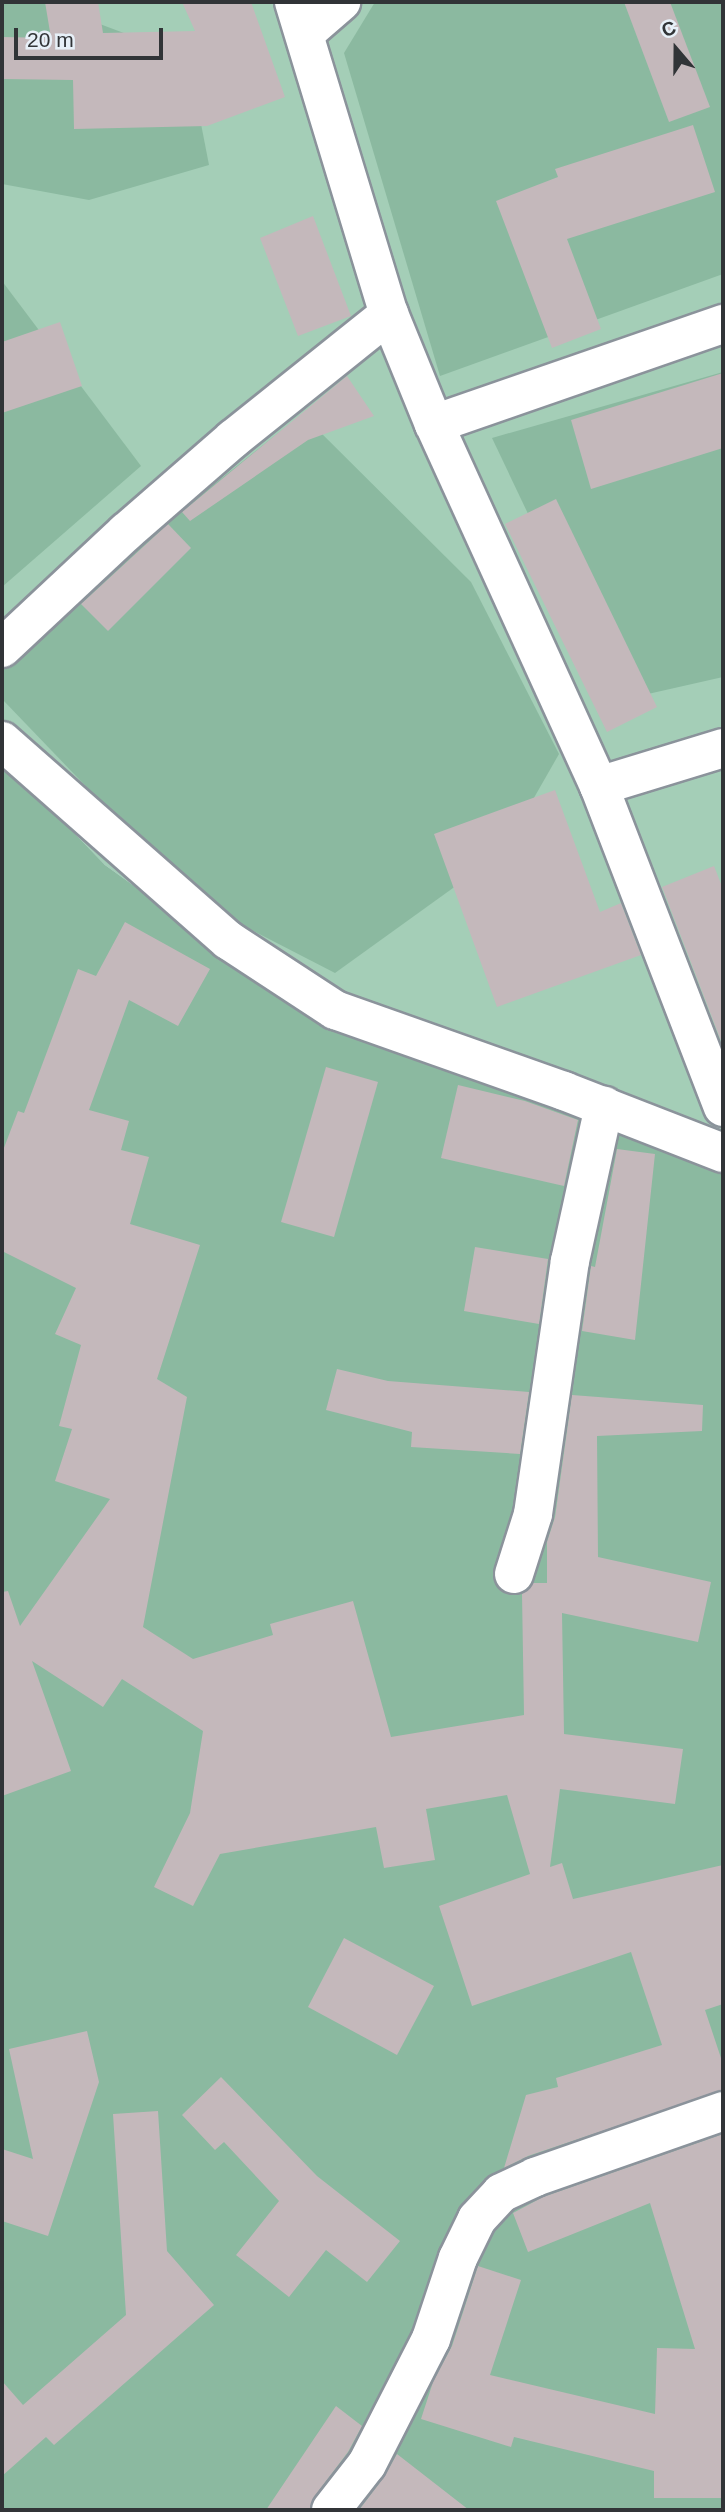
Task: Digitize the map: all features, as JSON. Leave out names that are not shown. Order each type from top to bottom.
[{"type":"street","points":[[341,2],[300,17],[389,314],[434,424],[599,786],[723,1107]]},
{"type":"street","points":[[2,648],[223,447],[389,314]]},
{"type":"street","points":[[434,424],[723,324]]},
{"type":"street","points":[[2,741],[228,940],[335,1010],[604,1106],[723,1153]]},
{"type":"street","points":[[599,786],[723,748]]},
{"type":"street","points":[[514,1574],[533,1514],[570,1261],[604,1106]]},
{"type":"street","points":[[331,2510],[368,2464],[431,2339],[458,2258],[477,2218],[501,2193],[535,2177],[723,2111]]},
{"type":"green space","points":[[2,2],[723,2],[723,1158],[298,1004],[105,865],[2,758]]},
{"type":"green space","points":[[2,2],[41,2],[188,57],[209,165],[89,200],[2,184]]},
{"type":"green space","points":[[375,2],[723,2],[723,274],[440,376],[344,53]]},
{"type":"green space","points":[[2,281],[141,466],[2,587]]},
{"type":"green space","points":[[723,372],[723,677],[617,701],[492,438]]},
{"type":"green space","points":[[302,414],[471,582],[559,754],[503,852],[335,973],[197,902],[2,699],[2,654]]},
{"type":"green space","points":[[2,758],[105,865],[298,1004],[723,1158],[723,2510],[2,2510]]},
{"type":"building","points":[[45,2],[98,2],[103,33],[195,31],[182,2],[251,2],[285,97],[207,126],[74,129],[73,80],[2,79],[2,37],[51,38]]},
{"type":"building","points":[[624,2],[670,2],[710,107],[669,122]]},
{"type":"building","points":[[693,125],[715,192],[567,239],[601,329],[552,348],[496,201],[558,177],[555,169]]},
{"type":"building","points":[[313,216],[351,316],[298,336],[260,238]]},
{"type":"building","points":[[60,322],[82,386],[2,413],[2,342]]},
{"type":"building","points":[[723,373],[723,448],[591,489],[571,420]]},
{"type":"building","points":[[347,376],[374,416],[308,440],[190,521],[182,512]]},
{"type":"building","points":[[556,499],[657,707],[607,732],[505,524]]},
{"type":"building","points":[[168,524],[191,548],[108,631],[81,604]]},
{"type":"building","points":[[555,790],[600,912],[621,903],[641,955],[497,1007],[434,834]]},
{"type":"building","points":[[714,866],[723,889],[723,1046],[662,887]]},
{"type":"building","points":[[125,922],[210,969],[178,1026],[129,1000],[89,1110],[129,1121],[121,1150],[149,1157],[130,1224],[200,1245],[157,1379],[187,1397],[143,1627],[193,1659],[273,1635],[270,1624],[353,1601],[391,1737],[524,1715],[522,1594],[533,1583],[547,1583],[547,1542],[555,1517],[572,1395],[703,1405],[702,1431],[597,1436],[598,1557],[711,1582],[698,1642],[562,1613],[564,1734],[683,1749],[675,1804],[560,1789],[550,1867],[562,1863],[573,1899],[723,1865],[723,2004],[705,2010],[723,2064],[723,2090],[528,2156],[504,2168],[526,2095],[558,2087],[556,2078],[662,2045],[631,1952],[472,2006],[439,1906],[530,1874],[507,1795],[426,1809],[435,1860],[384,1868],[376,1827],[220,1854],[193,1906],[154,1887],[190,1813],[203,1731],[122,1679],[103,1707],[32,1661],[71,1771],[2,1796],[2,1592],[8,1591],[20,1626],[110,1499],[55,1481],[72,1429],[59,1426],[81,1345],[55,1334],[76,1288],[2,1251],[2,1153],[18,1111],[24,1113],[78,969],[96,976]]},
{"type":"building","points":[[326,1067],[378,1082],[334,1237],[281,1222]]},
{"type":"building","points":[[458,1085],[525,1101],[578,1120],[564,1186],[441,1158]]},
{"type":"building","points":[[617,1149],[655,1154],[635,1340],[582,1331],[591,1266],[595,1267]]},
{"type":"building","points":[[475,1247],[548,1259],[539,1324],[464,1311]]},
{"type":"building","points":[[337,1369],[388,1381],[529,1392],[520,1454],[411,1447],[412,1432],[326,1410]]},
{"type":"building","points":[[344,1938],[434,1986],[397,2055],[308,2007]]},
{"type":"building","points":[[87,2031],[99,2082],[48,2236],[2,2221],[2,2149],[33,2159],[9,2049]]},
{"type":"building","points":[[221,2077],[317,2176],[400,2241],[367,2282],[326,2250],[289,2297],[236,2255],[279,2201],[224,2142],[215,2150],[182,2115]]},
{"type":"building","points":[[158,2111],[167,2251],[214,2305],[54,2445],[46,2437],[2,2476],[2,2381],[23,2405],[126,2315],[113,2114]]},
{"type":"building","points":[[723,2134],[723,2498],[654,2498],[654,2471],[514,2437],[511,2447],[421,2419],[433,2382],[452,2346],[478,2266],[521,2280],[490,2375],[655,2414],[657,2348],[695,2349],[650,2203],[528,2252],[513,2213],[543,2197]]},
{"type":"building","points":[[336,2406],[362,2426],[348,2452],[314,2497],[310,2510],[266,2510]]},
{"type":"building","points":[[397,2454],[469,2510],[359,2510],[384,2477]]}]
